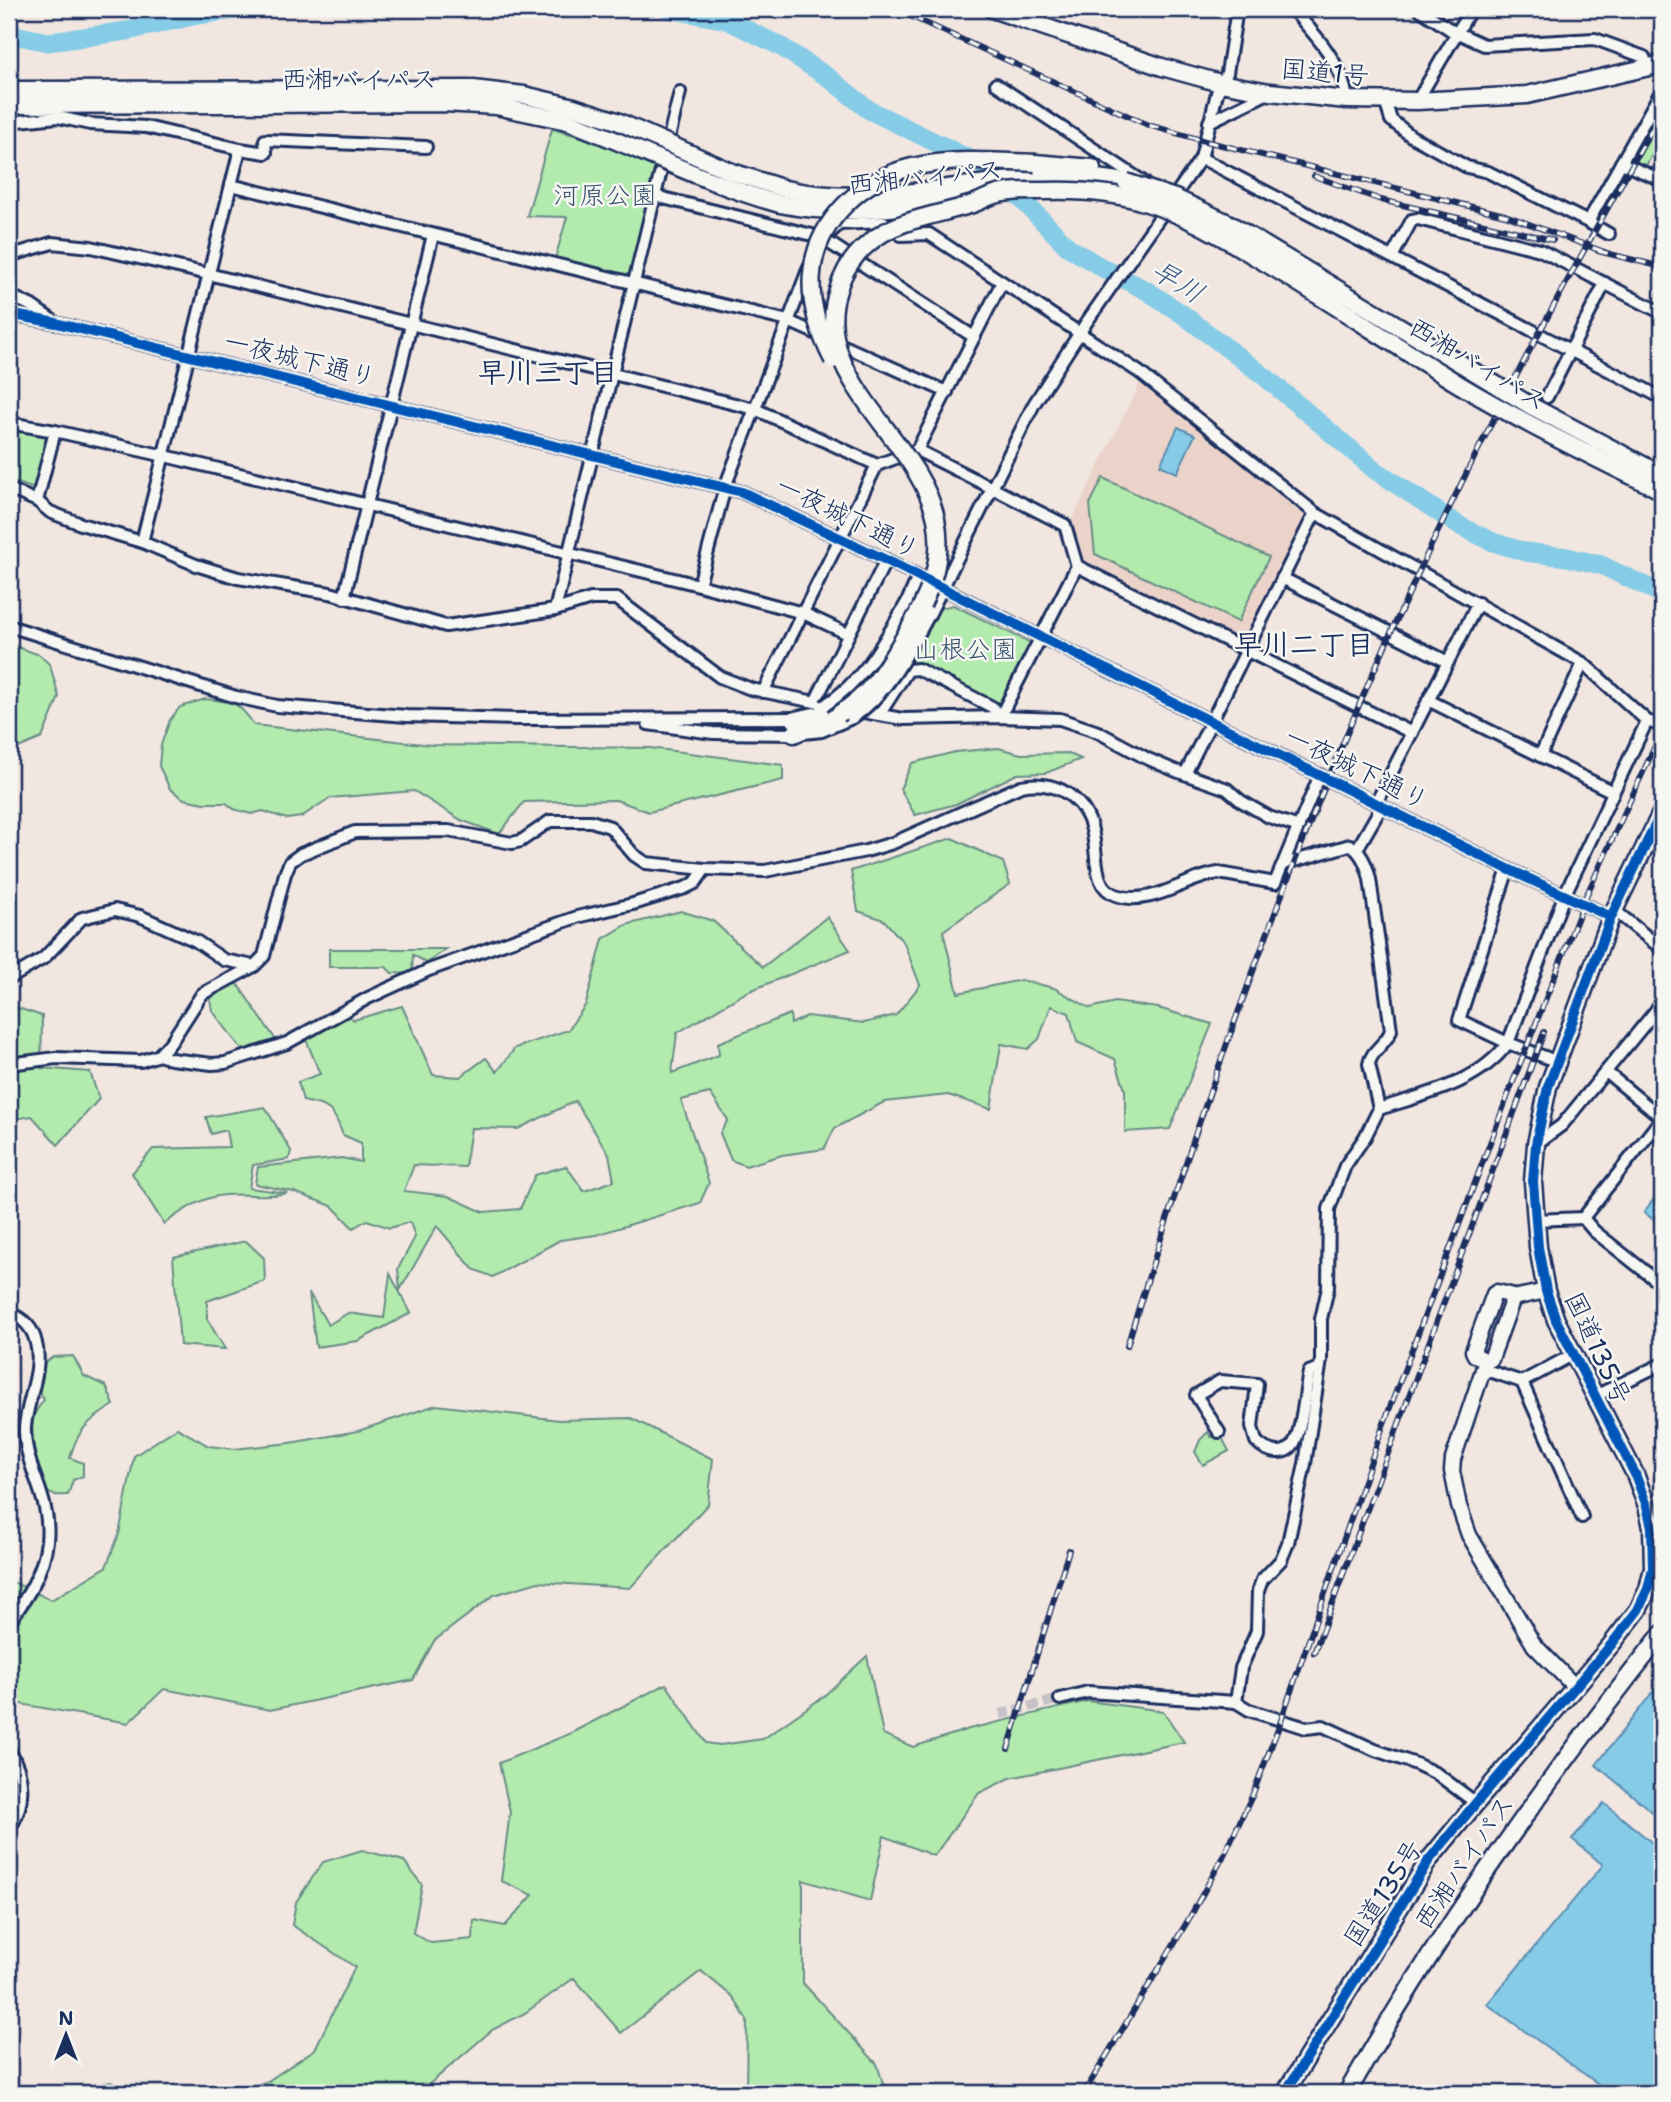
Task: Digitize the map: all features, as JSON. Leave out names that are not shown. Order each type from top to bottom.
[{"type":"highway","name":"国道1号","points":[[992,9],[1162,67],[1220,83],[1270,92],[1347,100],[1417,102],[1527,95],[1655,65]]},
{"type":"highway","name":"西湘バイパス","points":[[9,90],[473,89],[524,95],[571,114],[727,188],[795,207],[847,211],[884,210],[997,194],[1051,191],[1099,193],[1142,201],[1175,213],[1227,240],[1512,415],[1662,491]]},
{"type":"highway","name":"西湘バイパス","points":[[9,106],[444,103],[571,114],[627,125],[732,173],[799,192],[862,197],[1047,176],[1087,176],[1126,182],[1175,198],[1228,223],[1531,406],[1662,475]]},
{"type":"highway","points":[[832,710],[854,696],[872,678],[918,601],[928,575],[931,537],[928,515],[918,487],[841,377],[820,331],[812,297],[812,273],[823,235],[841,208],[862,190],[885,176],[925,165],[1001,161],[1071,165],[1115,174],[1126,182]]},
{"type":"highway","points":[[795,727],[872,688],[925,602],[936,572],[939,541],[933,506],[921,479],[853,382],[839,355],[833,323],[838,290],[857,254],[883,233],[907,222],[970,205],[997,194]]},
{"type":"highway","name":"国道135号","points":[[1285,2093],[1429,1860],[1576,1688],[1638,1610],[1658,1567],[1647,1506],[1635,1474],[1572,1355],[1546,1291],[1534,1220],[1533,1182],[1536,1144],[1548,1087],[1612,913],[1661,815]]},
{"type":"highway","name":"西湘バイパス","points":[[1347,2093],[1397,2008],[1496,1855],[1601,1711],[1662,1634]]},
{"type":"highway","name":"西湘バイパス","points":[[1354,2093],[1437,1956],[1501,1858],[1662,1645]]},
{"type":"main road","points":[[1546,1291],[1513,1298],[1492,1359],[1484,1365],[1453,1459],[1452,1471],[1459,1506],[1469,1535],[1534,1645],[1576,1688]]},
{"type":"street","points":[[832,710],[865,709],[896,671],[930,612],[1034,404],[1083,328],[1201,158],[1220,83],[1227,74],[1237,9]]},
{"type":"street","points":[[1292,9],[1325,48],[1345,85],[1347,100]]},
{"type":"street","points":[[1419,9],[1458,34],[1484,45],[1595,39],[1644,57],[1655,65]]},
{"type":"street","points":[[1417,102],[1471,9]]},
{"type":"street","points":[[996,83],[1171,200]]},
{"type":"street","points":[[555,610],[680,92]]},
{"type":"street","points":[[1209,122],[1270,92]]},
{"type":"street","points":[[1588,222],[1661,96]]},
{"type":"street","points":[[1385,102],[1391,120],[1411,136],[1467,167],[1488,173],[1609,234]]},
{"type":"street","points":[[9,122],[58,117],[90,124],[146,127],[266,153],[265,140],[426,147]]},
{"type":"street","points":[[142,542],[240,149]]},
{"type":"street","points":[[1201,158],[1662,397]]},
{"type":"street","points":[[1621,163],[1662,180]]},
{"type":"street","points":[[231,185],[788,321],[947,392]]},
{"type":"street","points":[[655,196],[822,238],[974,337]]},
{"type":"street","points":[[1392,257],[1412,220],[1418,219],[1540,250],[1662,313]]},
{"type":"street","points":[[699,585],[725,487],[822,238],[839,224],[884,222],[901,236],[929,234],[1002,282],[1083,328],[1315,513],[1583,663],[1647,721],[1662,726]]},
{"type":"street","points":[[344,597],[433,234]]},
{"type":"street","points":[[9,256],[52,243],[91,247],[208,275],[755,408],[877,465]]},
{"type":"street","points":[[764,692],[877,465],[918,450],[1002,282]]},
{"type":"street","points":[[1547,397],[1605,283]]},
{"type":"street","points":[[9,295],[32,306],[56,323]]},
{"type":"street","name":"一夜城下通り","points":[[11,314],[593,454],[725,487],[762,500],[1508,869],[1564,896],[1612,913],[1662,949]]},
{"type":"street","points":[[9,423],[55,430],[699,585],[803,613],[848,634]]},
{"type":"street","points":[[37,501],[55,430]]},
{"type":"street","points":[[918,450],[1065,525],[1077,566],[1000,717]]},
{"type":"street","points":[[9,489],[37,501],[50,512],[142,542],[238,579],[264,581],[344,597],[446,626],[555,610],[591,599],[617,599],[720,677],[764,692],[832,710],[903,719],[1060,719],[1098,732],[1146,758],[1227,789],[1241,801],[1269,817],[1299,827]]},
{"type":"street","points":[[1185,774],[1315,513]]},
{"type":"street","points":[[832,710],[848,634],[886,560]]},
{"type":"street","points":[[1077,566],[1412,733]]},
{"type":"street","points":[[832,710],[861,676],[907,602],[918,577]]},
{"type":"street","points":[[1282,579],[1448,662]]},
{"type":"street","points":[[1357,849],[1478,603]]},
{"type":"street","points":[[9,626],[236,698],[277,706],[503,719],[628,720],[713,733],[795,727]]},
{"type":"street","points":[[1540,756],[1583,663]]},
{"type":"street","points":[[879,715],[908,670],[918,669],[992,707],[1000,717]]},
{"type":"street","points":[[1428,700],[1613,792]]},
{"type":"street","points":[[1379,1109],[1473,1076],[1508,1043],[1564,896],[1647,721]]},
{"type":"street","points":[[9,1064],[56,1058],[141,1061],[159,1055],[171,1042],[202,994],[254,966],[268,948],[290,862],[307,850],[355,832],[448,831],[512,843],[521,841],[550,821],[591,821],[610,827],[634,855],[646,863],[765,871],[879,847],[1031,784],[1058,789],[1072,797],[1084,809],[1094,837],[1101,885],[1115,895],[1135,898],[1172,890],[1210,874],[1219,873],[1275,883],[1320,775]]},
{"type":"street","points":[[1236,1702],[1241,1668],[1257,1631],[1258,1591],[1262,1580],[1282,1560],[1305,1464],[1319,1368],[1321,1319],[1329,1275],[1329,1209],[1345,1166],[1365,1137],[1379,1109],[1369,1065],[1370,1058],[1391,1030],[1368,868],[1357,849],[1350,845],[1284,864]]},
{"type":"street","points":[[159,1055],[212,1064],[225,1063],[287,1043],[368,998],[429,970],[577,917],[685,888],[695,883],[705,869]]},
{"type":"street","points":[[1508,869],[1459,1020],[1558,1062]]},
{"type":"street","points":[[9,979],[44,958],[82,918],[115,910],[140,916],[196,941],[223,960],[254,966]]},
{"type":"street","points":[[1536,1144],[1562,1125],[1662,1003]]},
{"type":"street","points":[[1583,1219],[1662,1118],[1606,1072]]},
{"type":"street","points":[[1534,1220],[1583,1219],[1594,1231],[1662,1285]]},
{"type":"street","points":[[9,1313],[24,1321],[37,1344],[36,1376],[25,1427],[27,1450],[45,1501],[48,1522],[44,1559],[26,1597],[9,1622]]},
{"type":"street","points":[[1522,1382],[1572,1355]]},
{"type":"street","points":[[1593,1397],[1662,1364]]},
{"type":"street","points":[[1484,1365],[1522,1382],[1582,1517]]},
{"type":"street","points":[[1219,1432],[1196,1395],[1220,1381],[1257,1384],[1252,1427],[1256,1441],[1270,1452],[1285,1451],[1296,1440],[1309,1373],[1319,1368]]},
{"type":"street","points":[[1060,1699],[1088,1692],[1236,1702],[1249,1710],[1306,1728],[1323,1726],[1375,1750],[1416,1764],[1437,1774],[1476,1803]]},
{"type":"street","points":[[9,1750],[19,1770],[22,1791],[18,1813],[9,1829]]},
{"type":"shaded area","points":[[1145,382],[1305,512],[1244,640],[1082,558],[1072,520],[1140,383]]},
{"type":"green space","points":[[1659,103],[1662,104],[1662,138],[1644,169],[1625,162]]},
{"type":"green space","name":"河原公園","points":[[552,129],[581,137],[658,167],[629,278],[555,259],[567,217],[527,216]]},
{"type":"green space","points":[[9,429],[47,436],[34,489],[9,480]]},
{"type":"green space","points":[[1103,478],[1269,557],[1238,622],[1095,554],[1090,504]]},
{"type":"green space","name":"山根公園","points":[[953,605],[1031,643],[998,705],[910,661],[937,609]]},
{"type":"green space","points":[[9,644],[40,655],[50,665],[59,697],[42,738],[9,752]]},
{"type":"green space","points":[[205,699],[234,704],[244,711],[254,725],[432,745],[650,748],[783,765],[783,780],[649,812],[616,800],[524,802],[499,834],[461,820],[414,791],[330,798],[301,817],[287,819],[263,811],[251,814],[234,809],[226,803],[184,799],[170,789],[159,766],[161,745],[170,720],[180,707]]},
{"type":"green space","points":[[998,748],[1021,754],[1067,753],[1081,759],[1046,773],[1017,774],[956,804],[915,815],[900,789],[912,763],[955,752]]},
{"type":"green space","points":[[952,838],[1003,862],[1010,884],[943,931],[958,993],[1021,980],[1054,988],[1090,1008],[1115,1002],[1158,1008],[1212,1024],[1170,1129],[1125,1132],[1125,1090],[1115,1059],[1077,1042],[1069,1013],[1051,1006],[1039,1039],[1028,1049],[1001,1044],[991,1109],[948,1095],[884,1102],[835,1128],[824,1149],[782,1155],[746,1166],[731,1160],[720,1133],[728,1120],[710,1093],[681,1100],[709,1183],[700,1203],[596,1235],[560,1240],[493,1277],[473,1269],[437,1226],[400,1290],[398,1269],[415,1237],[410,1222],[390,1228],[367,1220],[353,1228],[332,1206],[294,1192],[255,1184],[258,1167],[342,1158],[361,1162],[361,1143],[343,1135],[330,1110],[303,1101],[298,1082],[320,1074],[303,1032],[342,1012],[354,1020],[402,1006],[433,1075],[460,1077],[486,1058],[497,1072],[515,1048],[568,1030],[586,1004],[603,939],[626,925],[681,911],[713,921],[763,967],[827,917],[850,950],[747,992],[677,1033],[672,1073],[719,1055],[718,1043],[790,1014],[791,1024],[807,1016],[864,1023],[896,1015],[920,985],[904,943],[884,920],[858,911],[851,871]],"holes":[[[575,1101],[609,1154],[614,1181],[584,1191],[566,1166],[535,1175],[520,1209],[483,1212],[448,1196],[404,1191],[414,1165],[465,1167],[471,1128],[518,1129]]]},
{"type":"green space","points":[[329,949],[446,949],[427,963],[413,955],[412,974],[392,973],[386,967],[329,967]]},
{"type":"green space","points":[[236,982],[276,1040],[243,1051],[212,1010],[210,998]]},
{"type":"green space","points":[[9,1005],[42,1016],[41,1068],[90,1072],[99,1099],[58,1145],[32,1116],[9,1120]]},
{"type":"green space","points":[[265,1107],[291,1151],[289,1159],[253,1165],[249,1188],[287,1193],[216,1196],[192,1205],[164,1224],[132,1173],[153,1149],[229,1147],[226,1130],[211,1134],[206,1117]]},
{"type":"green space","points":[[246,1241],[264,1258],[265,1281],[207,1301],[207,1319],[225,1349],[180,1345],[173,1257]]},
{"type":"green space","points":[[390,1274],[411,1313],[358,1341],[316,1347],[309,1293],[328,1325],[348,1313],[384,1318]]},
{"type":"green space","points":[[73,1356],[84,1376],[106,1386],[114,1405],[91,1421],[80,1433],[70,1458],[83,1463],[83,1476],[73,1480],[68,1495],[55,1495],[46,1489],[42,1481],[34,1447],[33,1419],[44,1400],[37,1387],[38,1367],[53,1357]]},
{"type":"green space","points":[[436,1405],[559,1420],[631,1418],[713,1459],[708,1504],[630,1588],[538,1582],[494,1595],[434,1641],[413,1680],[270,1710],[164,1689],[128,1723],[9,1702],[9,1580],[51,1600],[106,1567],[119,1534],[134,1456],[177,1428],[209,1446],[234,1449],[290,1443],[358,1431]]},
{"type":"green space","points":[[1208,1432],[1211,1437],[1219,1432],[1229,1451],[1203,1465],[1195,1452],[1200,1440]]},
{"type":"green space","points":[[867,1656],[883,1734],[913,1747],[969,1729],[1088,1701],[1163,1711],[1184,1742],[1010,1778],[979,1793],[934,1856],[884,1836],[870,1901],[803,1880],[803,1983],[877,2064],[886,2093],[746,2093],[747,2020],[733,1997],[701,1971],[621,2033],[574,1978],[525,2013],[492,2030],[419,2093],[232,2093],[268,2081],[315,2049],[355,1967],[292,1925],[296,1902],[323,1862],[362,1850],[404,1861],[422,1885],[413,1933],[431,1943],[473,1939],[474,1920],[505,1926],[533,1895],[501,1881],[510,1812],[499,1763],[569,1734],[666,1684],[706,1743],[720,1745],[763,1739],[824,1696]]},
{"type":"green space","points":[[111,2082],[130,2093],[64,2093]]},
{"type":"water","points":[[1178,427],[1195,435],[1177,473],[1160,465]]},
{"type":"water","points":[[1662,1188],[1662,1227],[1644,1212]]},
{"type":"water","points":[[1662,1680],[1662,1820],[1596,1765]]},
{"type":"water","points":[[1604,1803],[1662,1851],[1662,2093],[1608,2093],[1487,2004],[1603,1865],[1572,1839]]},
{"type":"waterway","name":"早川","points":[[9,34],[48,42],[127,31],[197,15],[243,9]]},
{"type":"waterway","name":"早川","points":[[668,9],[727,20],[780,46],[829,78],[869,110],[994,171],[1068,247],[1149,292],[1182,314],[1264,376],[1375,470],[1458,525],[1493,542],[1525,552],[1567,557],[1601,565],[1662,594]]},
{"type":"tunnel","points":[[1000,1714],[1060,1699]]},
{"type":"railway","points":[[895,9],[1148,125],[1505,215],[1607,253]]},
{"type":"railway","points":[[1127,1346],[1221,1059],[1292,869],[1369,683],[1410,591],[1499,409],[1662,112]]},
{"type":"railway","points":[[1314,176],[1381,200],[1553,240]]},
{"type":"railway","points":[[1598,251],[1662,267]]},
{"type":"railway","points":[[1084,2093],[1190,1917],[1252,1796],[1278,1729],[1383,1426],[1516,1074],[1587,894],[1662,731]]},
{"type":"railway","points":[[1314,1653],[1544,1032]]},
{"type":"railway","points":[[1008,1749],[1069,1550]]},
{"type":"cycle path","points":[[9,314],[56,323],[742,492],[886,560],[1508,869],[1611,917]]},
{"type":"cycle path","points":[[1285,2093],[1429,1860],[1611,1645],[1638,1610],[1648,1589],[1653,1568],[1652,1527],[1647,1506],[1635,1474],[1556,1320],[1546,1291],[1538,1247],[1533,1182],[1536,1144],[1548,1087],[1611,917],[1662,811]]},
{"type":"district","name":"早川三丁目","points":[[548,372]]},
{"type":"district","name":"早川二丁目","points":[[1304,644]]}]
